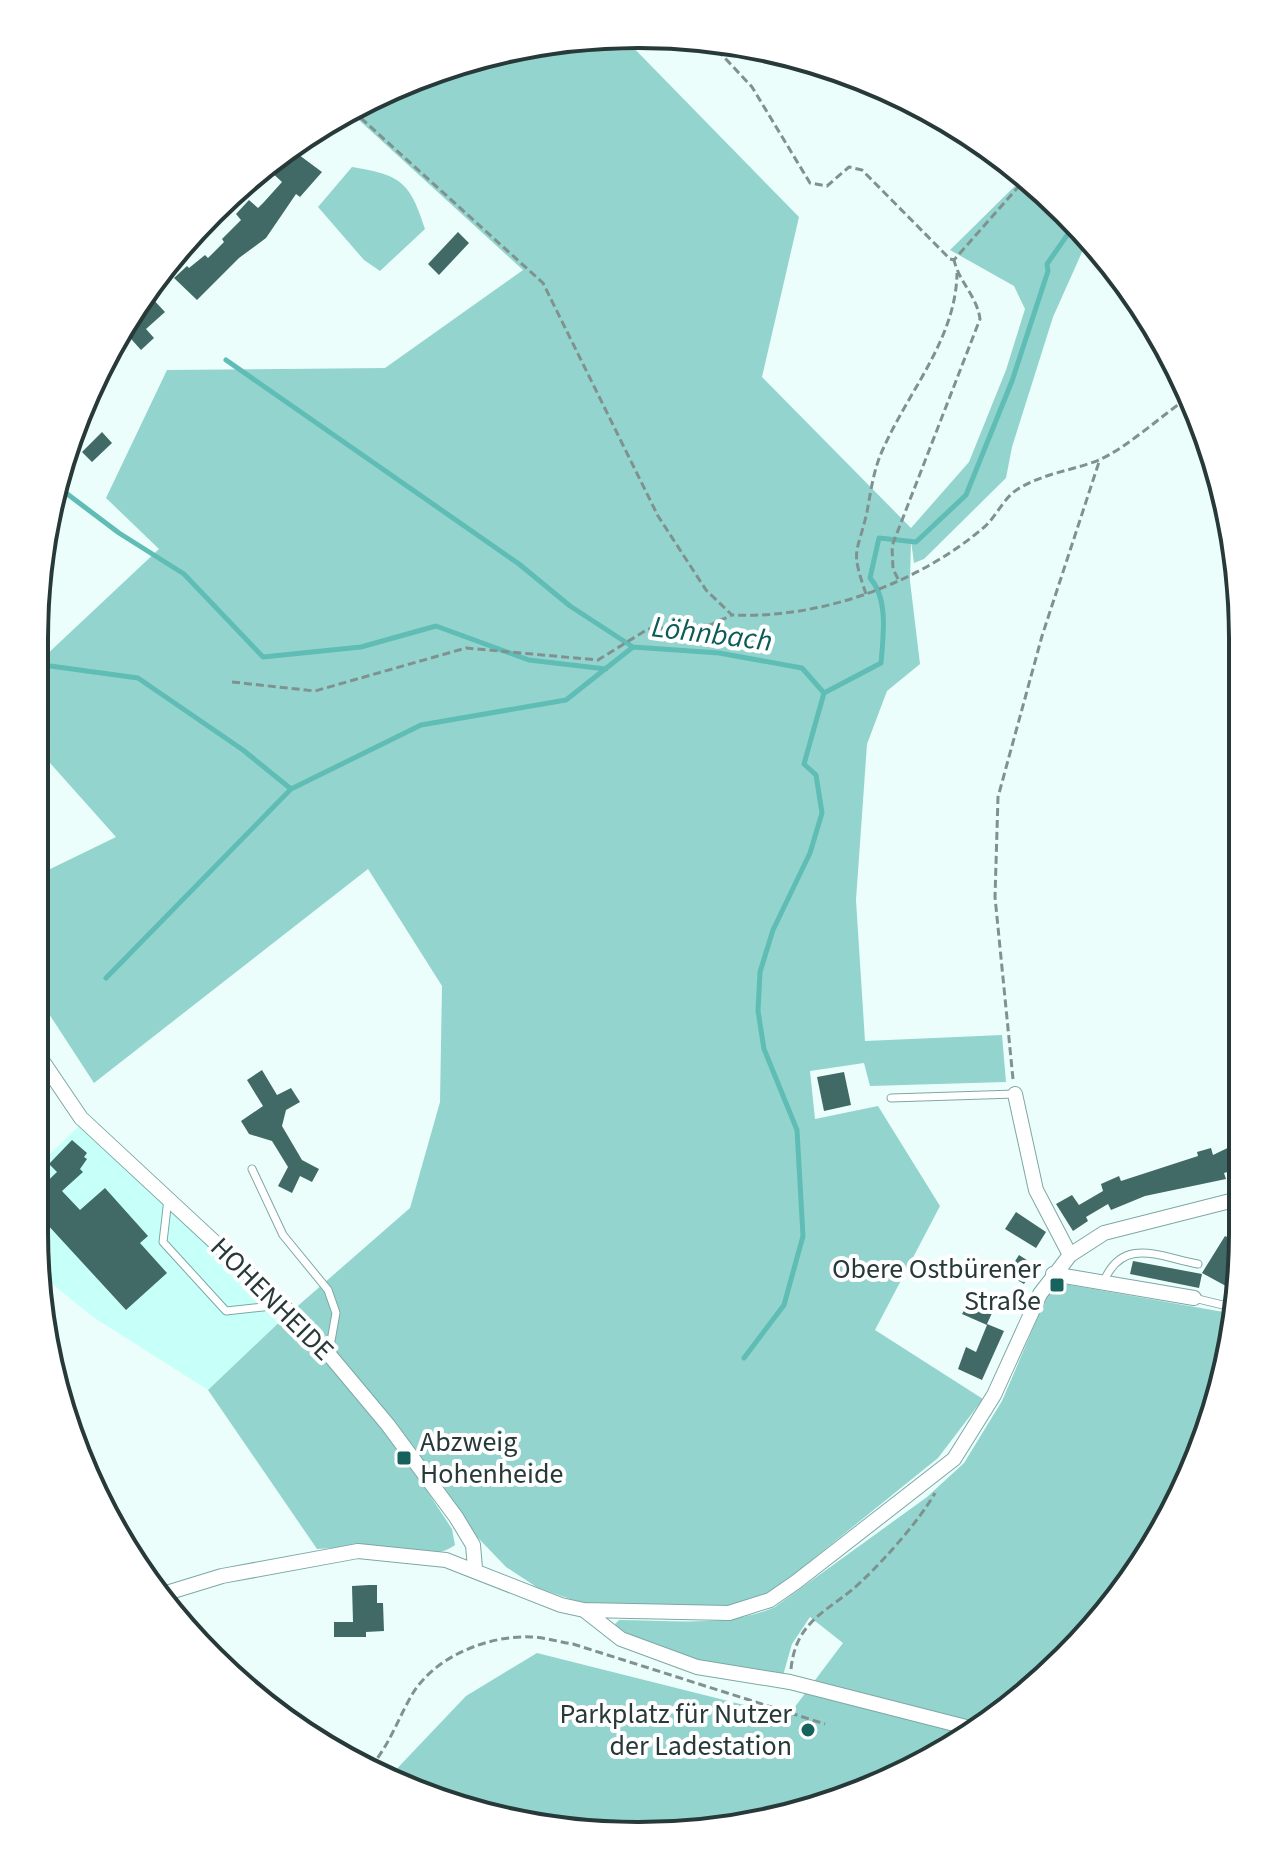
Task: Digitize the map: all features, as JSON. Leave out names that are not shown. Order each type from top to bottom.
[{"type":"street","name":"HOHENHEIDE","points":[[48,1069],[81,1118],[284,1305],[329,1354],[456,1517],[473,1545],[475,1568]]},
{"type":"street","points":[[1015,1094],[1036,1190],[1070,1255]]},
{"type":"street","points":[[171,1592],[222,1576],[358,1551],[446,1560],[475,1568],[561,1605],[584,1610],[729,1613],[770,1600],[954,1459],[994,1395],[1040,1294],[1070,1255],[1104,1233],[1229,1201]]},
{"type":"street","points":[[1053,1274],[1194,1298]]},
{"type":"street","points":[[584,1610],[621,1639],[697,1667],[790,1682],[961,1726]]},
{"type":"lane","points":[[891,1098],[1015,1094]]},
{"type":"lane","points":[[252,1169],[283,1235],[328,1290],[336,1313],[329,1354]]},
{"type":"lane","points":[[168,1197],[163,1242],[226,1311],[284,1305]]},
{"type":"lane","points":[[1103,1283],[1116,1261],[1133,1252],[1198,1264]]},
{"type":"lane","points":[[1194,1298],[1224,1305]]},
{"type":"path","points":[[721,54],[752,87],[810,183],[827,186],[849,167],[862,170],[942,252],[954,260],[958,295],[948,325],[882,449],[868,491],[868,507],[854,553],[867,594]]},
{"type":"path","points":[[361,118],[543,283],[658,516],[706,590],[732,615]]},
{"type":"path","points":[[954,260],[1018,187]]},
{"type":"path","points":[[898,579],[893,569],[892,546],[980,319],[979,307],[957,273]]},
{"type":"path","points":[[232,682],[315,691],[466,648],[598,660],[648,629],[710,625],[732,615],[755,616],[808,608],[867,594],[928,567],[956,549],[985,527],[1012,493],[1038,476],[1100,459],[1180,403]]},
{"type":"path","points":[[1015,1094],[995,897],[998,797],[1042,636],[1100,459]]},
{"type":"path","points":[[790,1682],[793,1651],[803,1631],[827,1606],[862,1582],[936,1491]]},
{"type":"path","points":[[374,1760],[416,1689],[433,1670],[452,1656],[508,1639],[531,1637],[573,1644],[657,1674],[787,1709],[825,1724]]},
{"type":"shaded area","points":[[634,48],[799,217],[762,377],[911,528],[969,462],[1006,370],[1025,309],[1014,286],[950,250],[1016,185],[1083,250],[1053,317],[1012,447],[1006,478],[924,559],[914,563],[911,541],[910,581],[920,664],[887,691],[867,744],[856,900],[865,1041],[1002,1035],[1006,1082],[870,1086],[864,1063],[810,1071],[815,1119],[878,1106],[940,1206],[875,1330],[983,1399],[938,1458],[772,1592],[747,1603],[724,1606],[585,1604],[538,1588],[506,1567],[458,1517],[292,1311],[410,1208],[440,1102],[442,986],[368,869],[94,1083],[48,1012],[48,870],[116,837],[48,761],[48,653],[159,549],[106,498],[167,370],[385,368],[523,270],[358,119],[413,93],[486,68],[561,53]]},
{"type":"shaded area","points":[[352,167],[382,173],[401,183],[414,200],[425,229],[380,271],[364,260],[318,207]]},
{"type":"shaded area","points":[[80,1125],[289,1313],[208,1390],[93,1317],[50,1282],[48,1156]]},
{"type":"shaded area","points":[[1053,1282],[1224,1312],[1218,1347],[1198,1421],[1168,1493],[1129,1560],[1107,1591],[1056,1649],[998,1700],[934,1743],[828,1791],[754,1811],[677,1821],[600,1821],[523,1811],[449,1791],[396,1769],[466,1696],[537,1653],[788,1716],[843,1643],[810,1617],[792,1644],[782,1679],[666,1651],[625,1633],[615,1624],[619,1620],[738,1618],[775,1607],[927,1497],[964,1463],[1002,1401]]},
{"type":"shaded area","points":[[289,1313],[384,1425],[452,1529],[455,1545],[447,1550],[429,1553],[381,1547],[317,1549],[208,1390]]},
{"type":"building","points":[[300,155],[322,172],[300,197],[296,194],[266,238],[239,258],[197,300],[174,278],[205,255],[208,258],[224,242],[222,239],[241,220],[236,214],[249,200],[258,208],[282,182],[274,174]]},
{"type":"building","points":[[458,232],[469,243],[439,275],[428,264]]},
{"type":"building","points":[[155,301],[165,312],[146,329],[154,338],[141,350],[130,338]]},
{"type":"building","points":[[102,432],[112,443],[92,462],[82,452]]},
{"type":"building","points":[[262,1070],[277,1095],[291,1088],[300,1102],[286,1110],[282,1126],[302,1160],[319,1169],[312,1182],[300,1176],[292,1193],[278,1186],[288,1167],[272,1141],[249,1134],[241,1121],[263,1106],[247,1080]]},
{"type":"building","points":[[844,1072],[851,1105],[824,1111],[817,1077]]},
{"type":"building","points":[[72,1140],[87,1153],[84,1157],[87,1159],[80,1169],[83,1172],[62,1191],[80,1210],[105,1188],[148,1236],[140,1243],[167,1273],[126,1310],[48,1225],[48,1181],[57,1172],[49,1164]]},
{"type":"building","points":[[1229,1147],[1229,1172],[1224,1173],[1226,1179],[1145,1196],[1111,1210],[1108,1204],[1086,1217],[1088,1221],[1073,1231],[1056,1204],[1072,1195],[1079,1205],[1103,1191],[1101,1184],[1119,1176],[1121,1181],[1198,1156],[1197,1152],[1211,1148],[1213,1155]]},
{"type":"building","points":[[1016,1212],[1046,1232],[1036,1248],[1005,1229]]},
{"type":"building","points":[[1225,1236],[1229,1238],[1226,1286],[1202,1273]]},
{"type":"building","points":[[1019,1255],[1036,1266],[1024,1284],[1007,1274]]},
{"type":"building","points":[[1133,1261],[1202,1274],[1199,1288],[1130,1274]]},
{"type":"building","points":[[975,1293],[997,1302],[987,1324],[1004,1331],[982,1380],[958,1369],[966,1347],[976,1352],[987,1325],[962,1314]]},
{"type":"building","points":[[377,1585],[377,1603],[383,1603],[384,1631],[366,1632],[366,1637],[334,1637],[334,1622],[353,1622],[352,1586]]},
{"type":"waterway","name":"Löhnbach","points":[[106,978],[291,789],[421,725],[566,700],[633,647],[719,653],[802,668],[824,693],[881,663],[882,607],[870,578],[879,538],[916,542],[966,495],[1012,381],[1048,271],[1047,264],[1068,234]]},
{"type":"waterway","points":[[226,360],[519,564],[570,606],[633,647]]},
{"type":"waterway","points":[[66,493],[119,533],[184,574],[263,657],[361,647],[436,626],[529,660],[606,669]]},
{"type":"waterway","points":[[48,666],[138,678],[243,750],[291,789]]},
{"type":"waterway","points":[[744,1358],[784,1305],[803,1236],[797,1130],[764,1049],[758,1011],[760,972],[773,930],[810,853],[822,813],[816,775],[804,764],[824,693]]},
{"type":"place","name":"Obere Ostbürener Straße","points":[[1057,1285]]},
{"type":"place","name":"Abzweig Hohenheide","points":[[404,1458]]},
{"type":"place","name":"Parkplatz für Nutzer der Ladestation","points":[[808,1730]]}]
